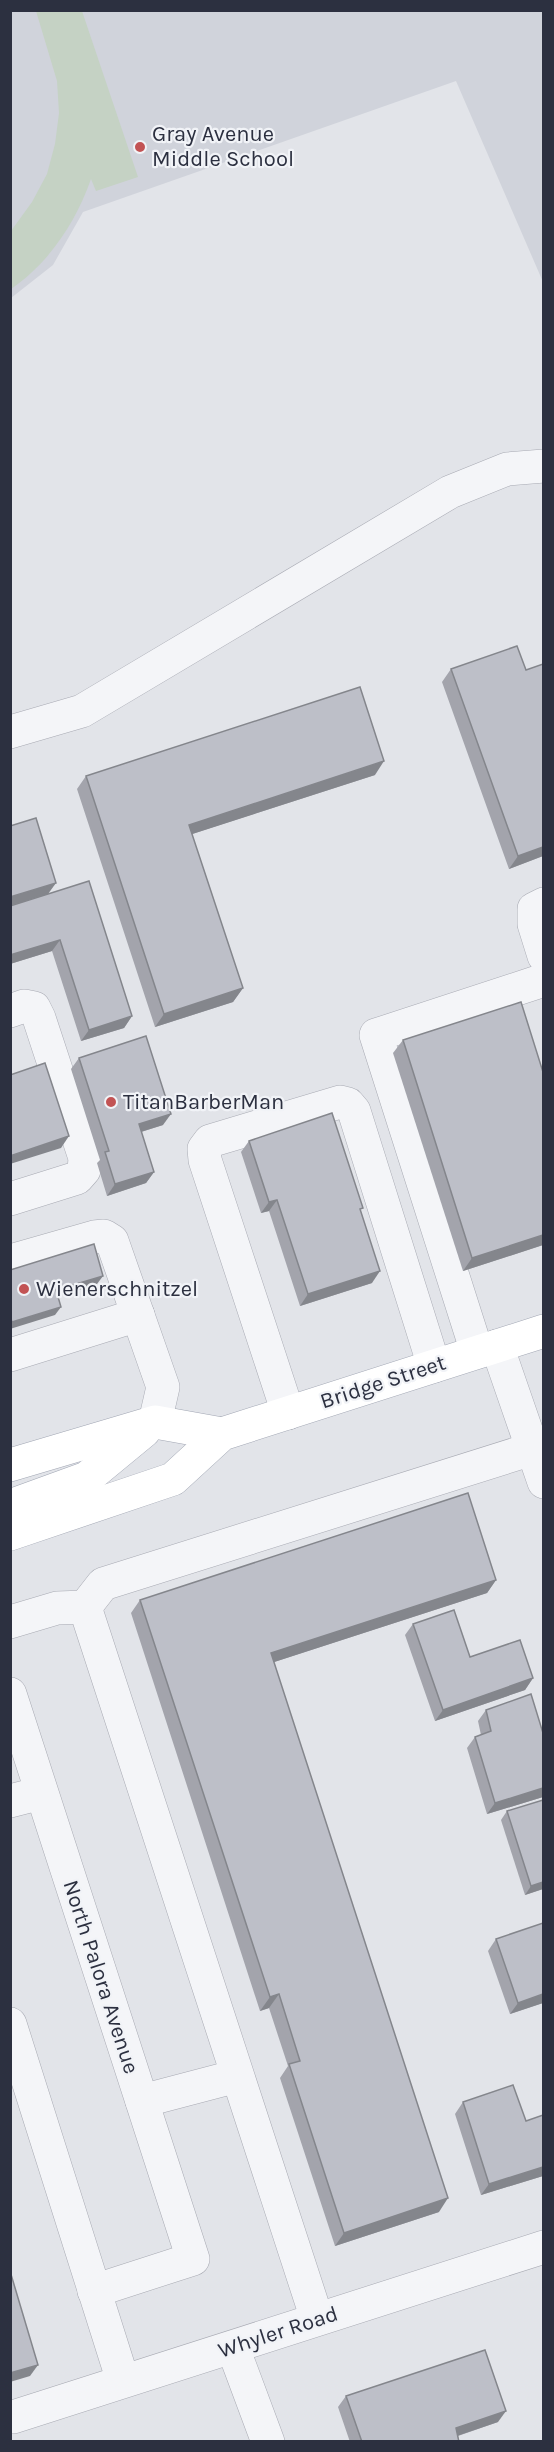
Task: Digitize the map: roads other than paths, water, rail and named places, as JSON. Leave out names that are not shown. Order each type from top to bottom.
[{"type":"main road","name":"Bridge Street","points":[[10,1534],[173,1479],[222,1434],[543,1331]]},
{"type":"main road","name":"Bridge Street","points":[[10,1466],[155,1422],[222,1434]]},
{"type":"main road","points":[[10,1506],[87,1478],[155,1422]]},
{"type":"street","points":[[10,732],[82,711],[450,492],[507,469],[543,466]]},
{"type":"street","points":[[543,904],[534,909],[534,924],[543,956]]},
{"type":"street","points":[[543,980],[376,1035],[487,1349],[532,1449],[543,1482]]},
{"type":"street","points":[[10,1011],[24,1006],[34,1008],[85,1158],[84,1170],[77,1178],[10,1199]]},
{"type":"street","points":[[288,1413],[205,1160],[204,1149],[210,1142],[340,1102],[348,1104],[354,1111],[434,1366]]},
{"type":"street","points":[[10,1261],[104,1236],[112,1241],[163,1387],[155,1422]]},
{"type":"street","points":[[10,1356],[138,1315]]},
{"type":"street","points":[[10,1622],[57,1608],[85,1607],[103,1584],[532,1449]]},
{"type":"street","points":[[85,1607],[317,2319]]},
{"type":"street","name":"North Palora Avenue","points":[[10,1694],[26,1797],[142,2102],[193,2259],[94,2291]]},
{"type":"street","points":[[10,2024],[123,2381]]},
{"type":"street","points":[[142,2102],[237,2076]]},
{"type":"street","name":"Whyler Road","points":[[13,2417],[543,2247]]},
{"type":"street","points":[[234,2348],[268,2442]]},
{"type":"place","name":"Gray Avenue Middle School","points":[[140,147]]},
{"type":"place","name":"TitanBarberMan","points":[[111,1102]]},
{"type":"place","name":"Wienerschnitzel","points":[[24,1289]]}]
